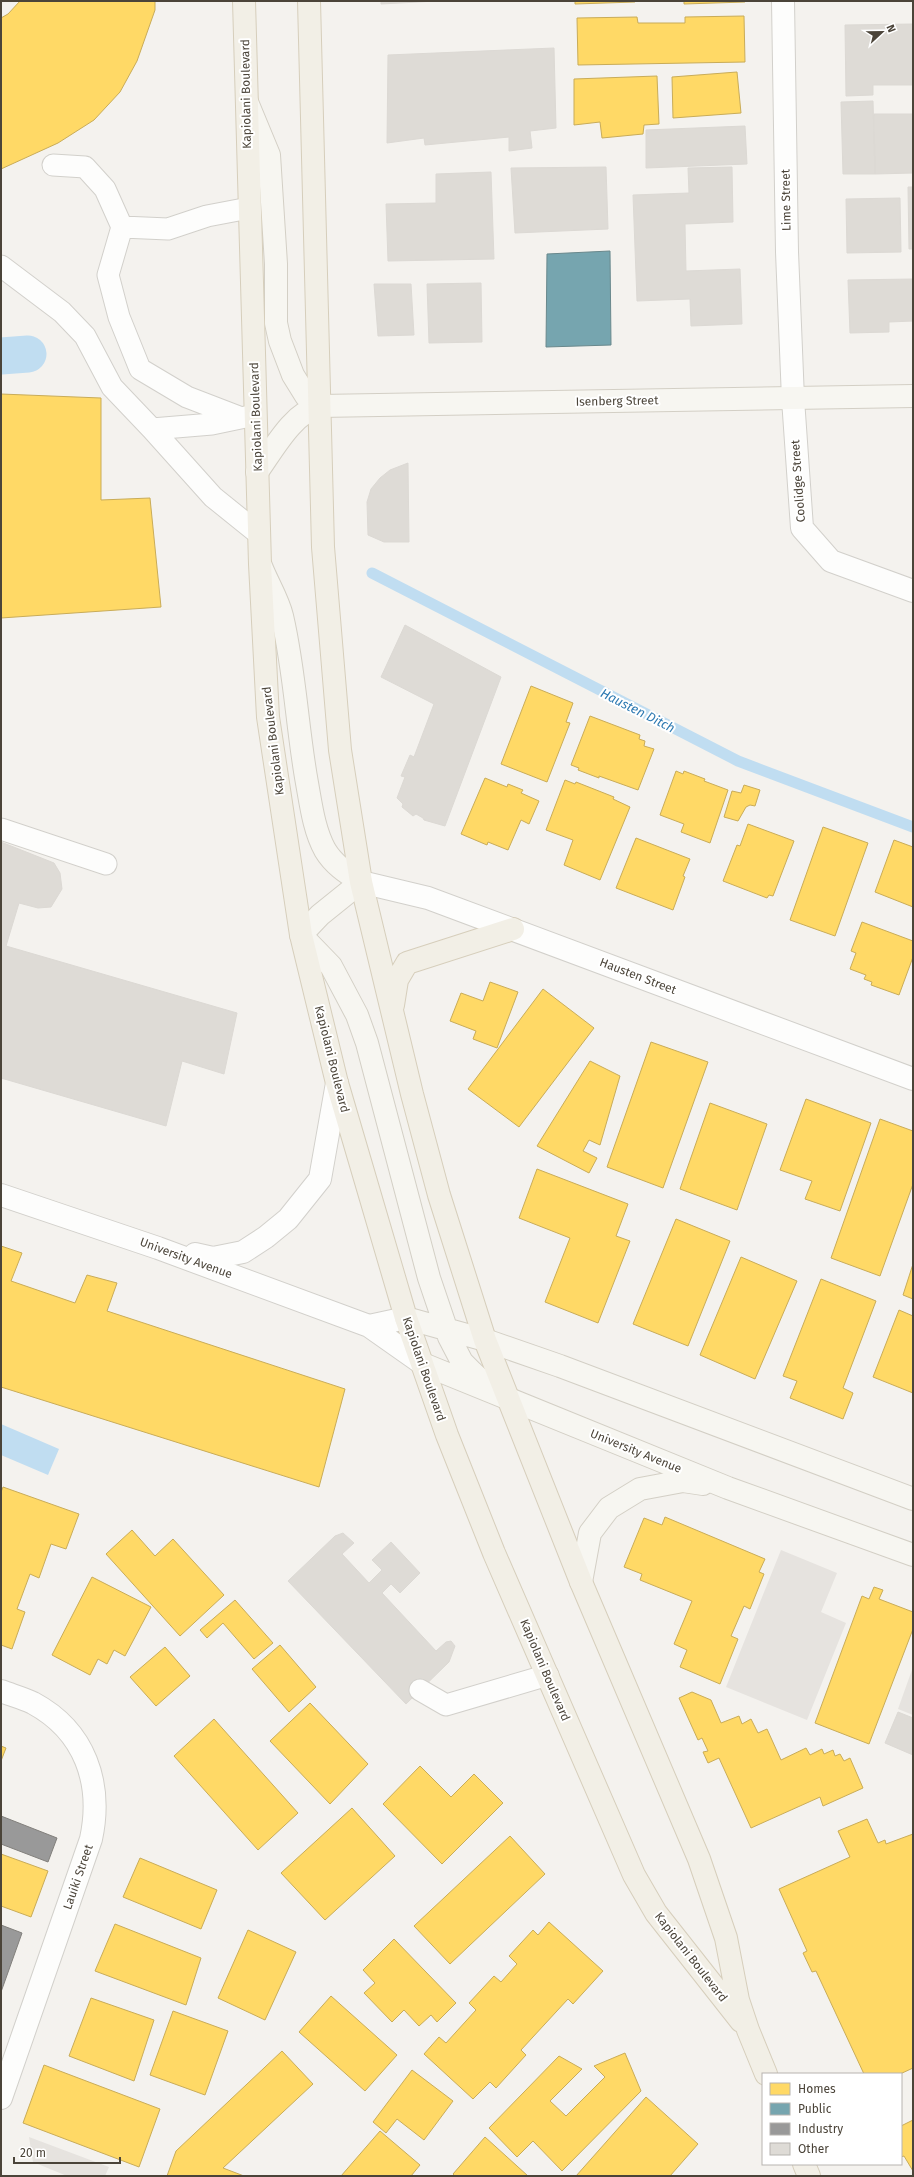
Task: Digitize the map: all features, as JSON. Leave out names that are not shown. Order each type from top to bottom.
[{"type":"main road","name":"Kapiolani Boulevard","points":[[244,1],[249,208],[247,416],[257,472],[268,717],[301,935],[337,1083],[406,1318],[447,1435],[494,1553],[634,1875],[656,1913],[748,2030]]},
{"type":"main road","name":"Kapiolani Boulevard","points":[[309,1],[323,547],[340,750],[361,882],[438,1195],[485,1340],[581,1582],[699,1859],[726,1938],[738,2000],[748,2030],[766,2073]]},
{"type":"main road","points":[[246,98],[269,155],[273,199],[276,323],[280,341],[293,375],[306,396],[320,406]]},
{"type":"main road","name":"Isenberg Street","points":[[320,406],[913,396]]},
{"type":"main road","points":[[257,472],[290,424],[302,414],[320,406]]},
{"type":"main road","points":[[260,564],[282,614],[298,732],[317,831],[325,850],[338,867],[361,882],[320,915],[301,935],[331,966],[357,1015],[369,1050],[429,1278],[447,1330],[462,1362],[491,1390],[508,1398]]},
{"type":"main road","points":[[392,1012],[397,980],[407,963],[513,930]]},
{"type":"main road","points":[[406,1318],[485,1340],[560,1366],[913,1499]]},
{"type":"main road","name":"University Avenue","points":[[423,1364],[728,1488],[913,1555]]},
{"type":"main road","points":[[581,1582],[590,1533],[609,1508],[640,1489],[683,1481],[728,1488]]},
{"type":"main road","points":[[804,2165],[809,2176]]},
{"type":"street","name":"Lime Street","points":[[783,1],[787,252],[793,398]]},
{"type":"street","name":"Coolidge Street","points":[[793,398],[802,528],[831,561],[913,591]]},
{"type":"street","name":"Hausten Street","points":[[361,882],[410,892],[913,1079]]},
{"type":"street","points":[[158,1248],[213,1258],[243,1252],[266,1237],[288,1219],[320,1179],[337,1083]]},
{"type":"street","name":"University Avenue","points":[[1,1195],[158,1248],[369,1326],[423,1364]]},
{"type":"street","points":[[369,1326],[406,1318]]},
{"type":"street","name":"Lauiki Street","points":[[1,1691],[32,1703],[47,1712],[61,1723],[73,1737],[89,1768],[96,1804],[91,1839],[1,2098]]},
{"type":"lane","points":[[53,165],[85,167],[105,188],[122,227],[108,275],[119,317],[140,369],[187,397],[247,416]]},
{"type":"lane","points":[[122,227],[168,229],[207,216],[249,208]]},
{"type":"lane","points":[[1,266],[62,312],[85,336],[112,387],[152,428],[213,497],[259,534]]},
{"type":"lane","points":[[152,428],[212,424],[247,416]]},
{"type":"lane","points":[[1,829],[106,864]]},
{"type":"lane","points":[[420,1690],[446,1705],[548,1676]]},
{"type":"shaded area","points":[[781,1550],[837,1573],[821,1612],[846,1623],[807,1720],[726,1687]]},
{"type":"shaded area","points":[[913,1667],[913,1715],[898,1709]]},
{"type":"shaded area","points":[[29,2137],[109,2167],[105,2176],[67,2176],[33,2162]]},
{"type":"water","points":[[1,1424],[59,1449],[48,1475],[1,1455]]},
{"type":"building: Homes","points":[[20,1],[155,1],[155,10],[137,61],[120,92],[94,120],[58,143],[1,169],[1,18],[8,14]]},
{"type":"building: Homes","points":[[575,1],[635,1],[635,2],[575,4]]},
{"type":"building: Homes","points":[[684,1],[745,1],[745,2],[684,4]]},
{"type":"building: Homes","points":[[744,16],[745,62],[578,65],[577,18],[637,17],[638,23],[685,23],[685,17]]},
{"type":"building: Homes","points":[[737,72],[741,113],[673,118],[672,77]]},
{"type":"building: Homes","points":[[657,76],[659,124],[644,125],[643,134],[602,138],[600,122],[574,125],[574,79]]},
{"type":"building: Homes","points":[[1,394],[101,398],[101,500],[150,498],[161,607],[1,618]]},
{"type":"building: Homes","points":[[531,686],[573,703],[566,722],[570,723],[547,782],[501,764]]},
{"type":"building: Homes","points":[[590,716],[640,735],[639,739],[645,741],[644,746],[654,749],[638,790],[599,776],[599,778],[578,770],[579,768],[571,765]]},
{"type":"building: Homes","points":[[676,771],[683,774],[684,771],[705,779],[704,781],[728,790],[710,843],[681,832],[684,824],[660,815]]},
{"type":"building: Homes","points":[[485,778],[507,787],[508,784],[523,790],[521,793],[539,801],[529,824],[521,820],[508,850],[488,842],[487,845],[461,834]]},
{"type":"building: Homes","points":[[565,780],[575,784],[576,782],[614,797],[613,799],[630,807],[600,880],[564,865],[573,840],[546,830]]},
{"type":"building: Homes","points":[[744,785],[760,790],[755,806],[750,805],[746,807],[738,821],[724,817],[732,791],[741,793]]},
{"type":"building: Homes","points":[[748,824],[794,841],[773,896],[769,895],[767,898],[723,881],[737,845],[740,846]]},
{"type":"building: Homes","points":[[823,827],[868,843],[835,936],[790,920]]},
{"type":"building: Homes","points":[[636,838],[690,859],[683,876],[685,877],[673,910],[616,888]]},
{"type":"building: Homes","points":[[894,840],[913,847],[913,907],[875,892]]},
{"type":"building: Homes","points":[[862,922],[913,941],[913,957],[899,995],[871,985],[872,982],[864,979],[866,975],[850,969],[856,953],[851,951]]},
{"type":"building: Homes","points":[[490,982],[518,992],[497,1048],[473,1039],[476,1031],[450,1021],[461,993],[483,1001]]},
{"type":"building: Homes","points":[[543,989],[594,1028],[519,1127],[468,1089]]},
{"type":"building: Homes","points":[[651,1042],[708,1062],[663,1188],[607,1167]]},
{"type":"building: Homes","points":[[590,1061],[620,1076],[600,1145],[589,1140],[583,1151],[597,1158],[589,1173],[537,1146]]},
{"type":"building: Homes","points":[[806,1099],[871,1123],[840,1211],[805,1199],[812,1181],[780,1170]]},
{"type":"building: Homes","points":[[710,1103],[767,1124],[737,1210],[680,1189]]},
{"type":"building: Homes","points":[[880,1119],[913,1131],[913,1184],[880,1276],[831,1258]]},
{"type":"building: Homes","points":[[537,1169],[628,1204],[616,1236],[630,1241],[598,1323],[545,1302],[570,1238],[519,1218]]},
{"type":"building: Homes","points":[[676,1219],[730,1241],[688,1346],[633,1324]]},
{"type":"building: Homes","points":[[1,1246],[22,1253],[11,1281],[75,1303],[87,1275],[117,1283],[107,1311],[345,1389],[319,1487],[1,1387]]},
{"type":"building: Homes","points":[[741,1257],[797,1281],[755,1379],[700,1355]]},
{"type":"building: Homes","points":[[913,1264],[913,1299],[903,1295]]},
{"type":"building: Homes","points":[[821,1279],[876,1301],[843,1388],[853,1393],[843,1419],[790,1398],[797,1381],[783,1376]]},
{"type":"building: Homes","points":[[899,1310],[913,1316],[913,1393],[873,1377]]},
{"type":"building: Homes","points":[[3,1487],[79,1514],[66,1549],[51,1544],[39,1578],[30,1574],[17,1609],[25,1612],[12,1649],[1,1645],[1,1492]]},
{"type":"building: Homes","points":[[665,1517],[765,1559],[759,1572],[764,1574],[750,1609],[744,1606],[731,1636],[738,1639],[720,1684],[680,1667],[687,1650],[674,1644],[692,1601],[640,1580],[642,1574],[624,1567],[644,1518],[662,1525]]},
{"type":"building: Homes","points":[[132,1530],[155,1556],[173,1539],[224,1595],[180,1636],[106,1554]]},
{"type":"building: Homes","points":[[92,1577],[151,1607],[125,1656],[114,1650],[107,1664],[98,1659],[90,1675],[52,1655]]},
{"type":"building: Homes","points":[[874,1587],[883,1590],[879,1599],[913,1612],[913,1629],[869,1744],[815,1723],[862,1596],[869,1599]]},
{"type":"building: Homes","points":[[235,1600],[273,1643],[254,1659],[223,1623],[207,1638],[200,1630]]},
{"type":"building: Homes","points":[[280,1645],[316,1687],[289,1712],[252,1669]]},
{"type":"building: Homes","points":[[165,1647],[190,1676],[156,1706],[130,1677]]},
{"type":"building: Homes","points":[[692,1692],[711,1700],[721,1723],[739,1716],[742,1724],[751,1719],[758,1733],[767,1729],[781,1760],[806,1748],[810,1755],[822,1749],[824,1754],[833,1750],[835,1756],[840,1754],[844,1761],[850,1758],[863,1788],[823,1806],[820,1797],[751,1828],[719,1758],[708,1763],[703,1752],[708,1751],[702,1738],[698,1740],[679,1698]]},
{"type":"building: Homes","points":[[310,1703],[368,1764],[330,1804],[270,1741]]},
{"type":"building: Homes","points":[[214,1719],[298,1813],[258,1850],[174,1756]]},
{"type":"building: Homes","points":[[1,1746],[6,1748],[1,1761]]},
{"type":"building: Homes","points":[[420,1766],[451,1797],[474,1774],[503,1803],[442,1864],[383,1804]]},
{"type":"building: Homes","points":[[352,1808],[395,1856],[325,1920],[281,1873]]},
{"type":"building: Homes","points":[[867,1819],[878,1843],[885,1840],[886,1844],[913,1834],[913,2068],[902,2073],[864,2073],[816,1971],[812,1972],[803,1953],[807,1951],[779,1889],[850,1857],[838,1831]]},
{"type":"building: Homes","points":[[510,1836],[545,1874],[450,1964],[414,1926]]},
{"type":"building: Homes","points":[[1,1854],[48,1871],[31,1917],[1,1906]]},
{"type":"building: Homes","points":[[140,1858],[217,1890],[201,1929],[123,1897]]},
{"type":"building: Homes","points":[[549,1922],[603,1971],[573,2004],[568,1999],[521,2050],[526,2055],[496,2088],[490,2082],[473,2099],[424,2054],[439,2037],[446,2043],[476,2010],[469,2003],[494,1976],[501,1982],[517,1964],[509,1956],[533,1930],[538,1935]]},
{"type":"building: Homes","points":[[115,1924],[201,1958],[186,2005],[95,1971]]},
{"type":"building: Homes","points":[[248,1930],[296,1952],[265,2020],[218,1998]]},
{"type":"building: Homes","points":[[394,1939],[456,2003],[437,2022],[431,2015],[419,2026],[404,2010],[392,2022],[364,1993],[375,1983],[363,1970]]},
{"type":"building: Homes","points":[[331,1996],[397,2055],[365,2091],[299,2032]]},
{"type":"building: Homes","points":[[91,1998],[154,2020],[134,2081],[69,2056]]},
{"type":"building: Homes","points":[[173,2011],[228,2031],[205,2095],[150,2075]]},
{"type":"building: Homes","points":[[282,2051],[313,2084],[223,2168],[244,2176],[167,2176],[176,2151]]},
{"type":"building: Homes","points":[[625,2053],[641,2091],[562,2171],[533,2141],[517,2157],[489,2128],[559,2056],[582,2069],[550,2101],[566,2116],[605,2077],[594,2066]]},
{"type":"building: Homes","points":[[44,2065],[160,2109],[139,2167],[23,2123]]},
{"type":"building: Homes","points":[[412,2070],[453,2101],[424,2140],[397,2119],[386,2133],[373,2122]]},
{"type":"building: Homes","points":[[646,2097],[698,2144],[670,2176],[576,2176]]},
{"type":"building: Homes","points":[[913,2120],[913,2171],[904,2156],[902,2157],[902,2126]]},
{"type":"building: Homes","points":[[380,2131],[420,2165],[411,2176],[341,2176]]},
{"type":"building: Homes","points":[[485,2137],[528,2176],[455,2176],[453,2174]]},
{"type":"building: Public","points":[[610,251],[611,345],[546,347],[547,254]]},
{"type":"building: Industry","points":[[1,1816],[57,1838],[48,1862],[1,1844]]},
{"type":"building: Industry","points":[[1,1925],[22,1933],[1,1992]]},
{"type":"building: Other","points":[[381,1],[436,1],[381,4]]},
{"type":"building: Other","points":[[913,24],[913,85],[873,85],[873,95],[846,96],[845,25]]},
{"type":"building: Other","points":[[554,48],[556,128],[530,131],[532,148],[509,151],[509,137],[425,145],[424,138],[387,143],[388,55]]},
{"type":"building: Other","points":[[873,101],[875,174],[843,174],[841,102]]},
{"type":"building: Other","points":[[874,114],[913,114],[913,173],[875,174]]},
{"type":"building: Other","points":[[745,126],[747,164],[646,168],[646,130]]},
{"type":"building: Other","points":[[606,167],[608,229],[515,233],[511,168]]},
{"type":"building: Other","points":[[732,167],[733,222],[685,224],[686,271],[740,269],[742,324],[691,326],[690,299],[637,301],[633,195],[689,193],[688,168]]},
{"type":"building: Other","points":[[491,172],[494,259],[388,261],[386,204],[436,203],[436,174]]},
{"type":"building: Other","points":[[908,187],[913,187],[913,249],[909,249]]},
{"type":"building: Other","points":[[900,198],[901,252],[847,253],[846,199]]},
{"type":"building: Other","points":[[913,279],[913,321],[889,322],[889,332],[850,333],[848,280]]},
{"type":"building: Other","points":[[481,283],[482,342],[429,343],[427,284]]},
{"type":"building: Other","points":[[374,284],[411,284],[414,335],[378,336]]},
{"type":"building: Other","points":[[408,463],[409,542],[384,542],[368,535],[367,502],[371,489],[380,478],[390,470]]},
{"type":"building: Other","points":[[405,625],[501,677],[445,826],[424,820],[416,814],[413,816],[402,807],[403,804],[397,798],[405,777],[401,776],[410,755],[414,757],[434,704],[381,677]]},
{"type":"building: Other","points":[[1,842],[54,863],[60,873],[62,889],[51,907],[38,908],[19,903],[6,946],[237,1013],[224,1074],[182,1061],[166,1126],[1,1078]]},
{"type":"building: Other","points":[[343,1533],[354,1543],[342,1554],[369,1583],[382,1570],[372,1560],[391,1542],[420,1573],[400,1593],[391,1584],[382,1593],[436,1651],[446,1642],[451,1641],[455,1646],[449,1662],[406,1704],[288,1581],[335,1536]]},
{"type":"building: Other","points":[[898,1712],[913,1718],[913,1755],[885,1743]]},
{"type":"waterway","points":[[1,356],[28,354]]},
{"type":"waterway","name":"Hausten Ditch","points":[[372,573],[738,761],[913,827]]}]
